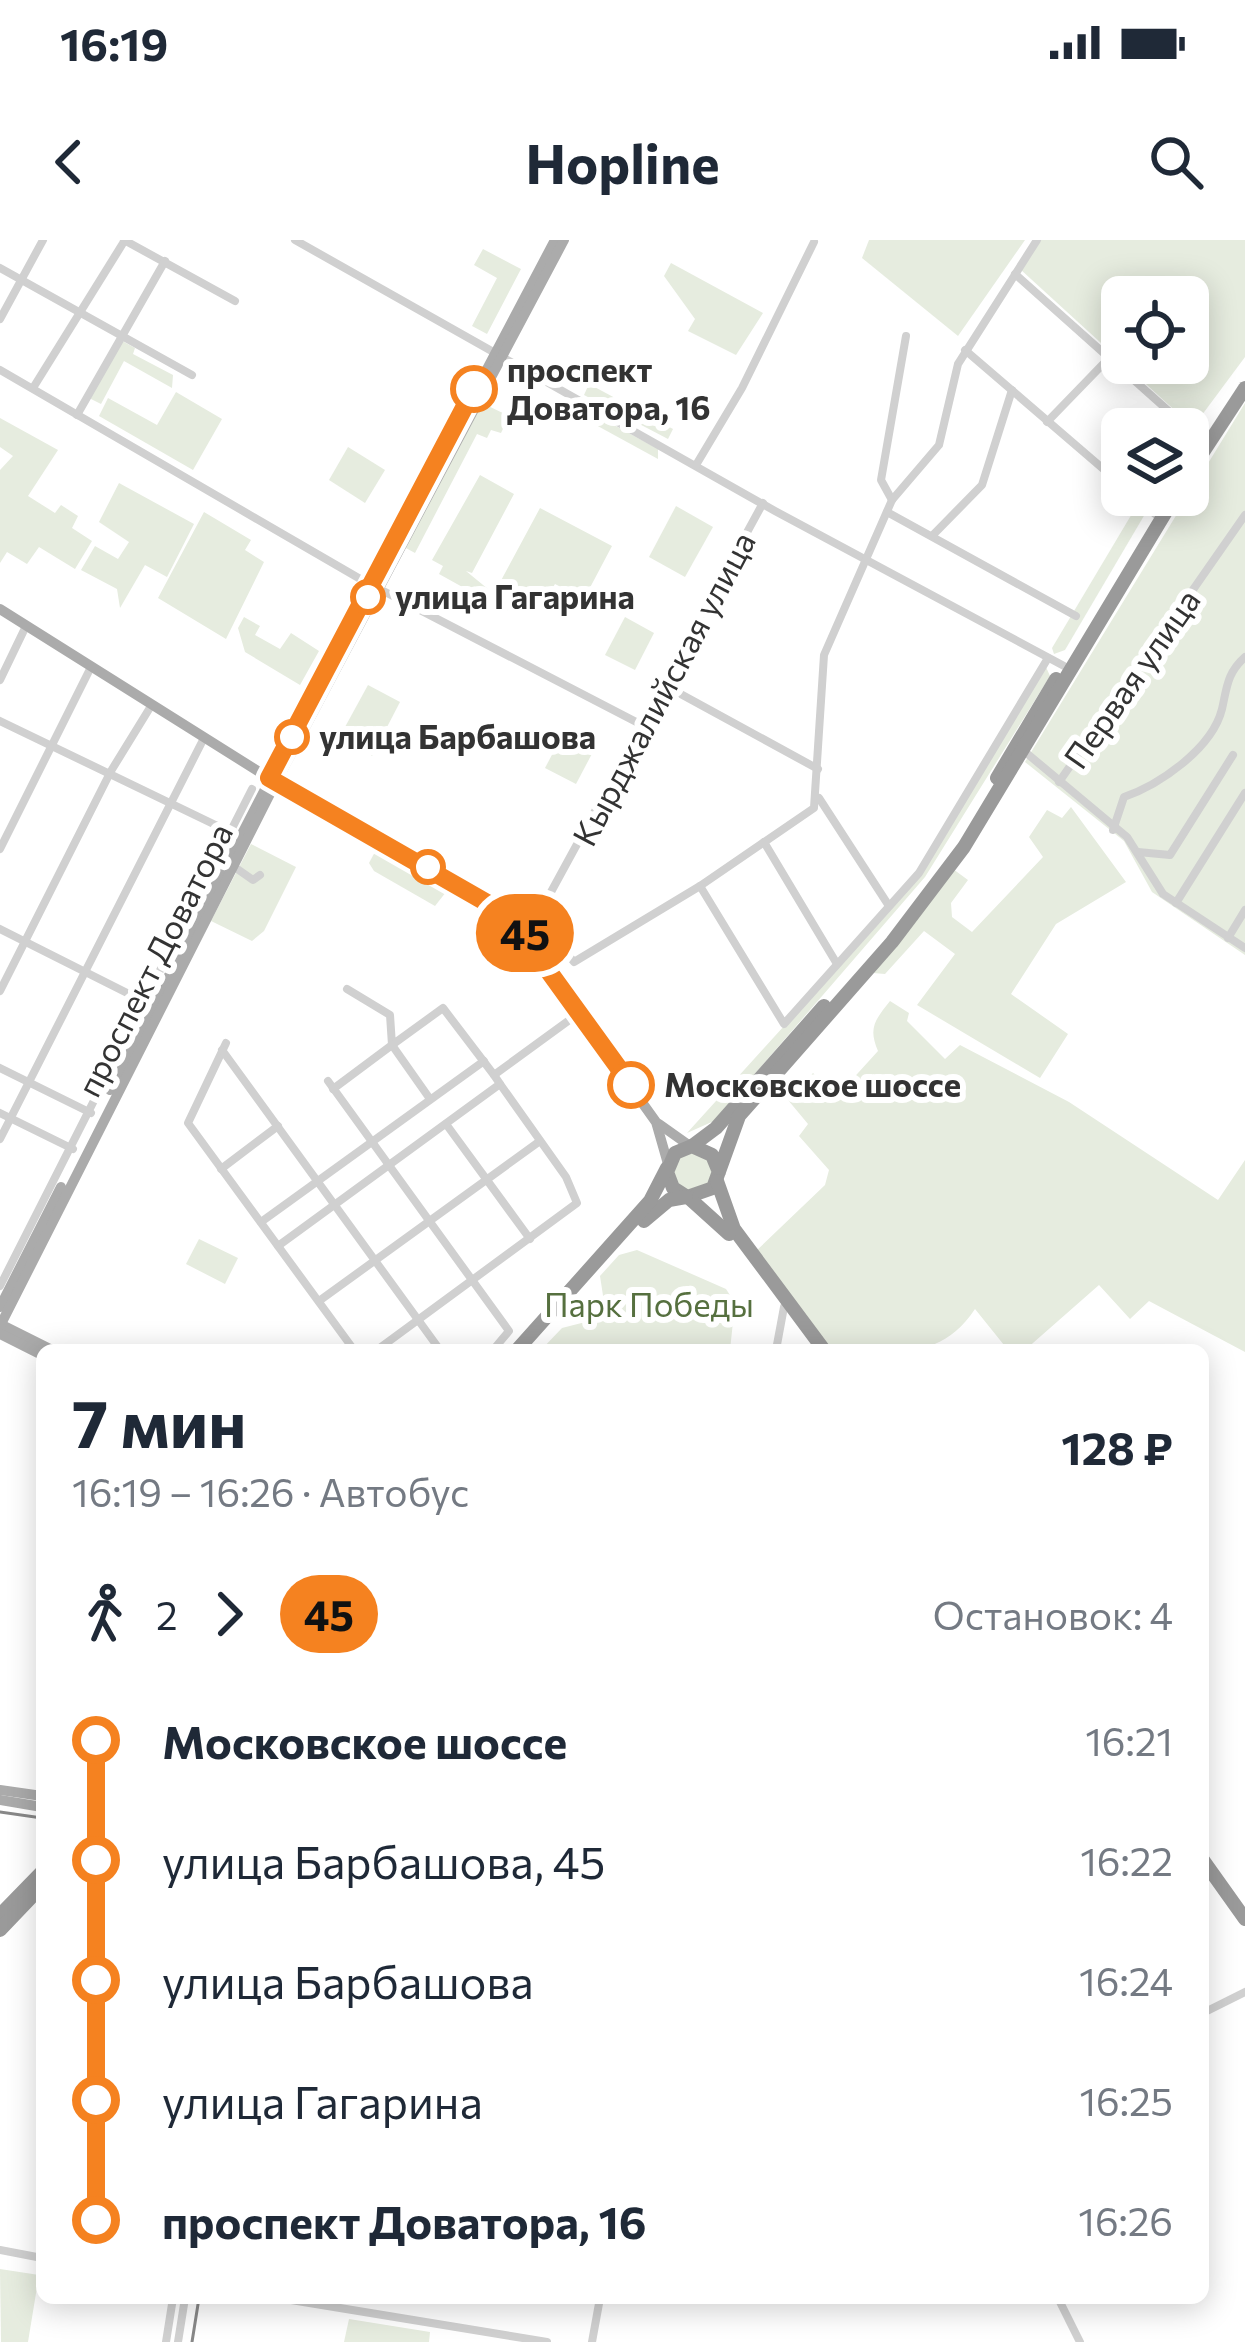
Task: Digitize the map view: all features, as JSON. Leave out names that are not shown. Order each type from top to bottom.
[{"type":"highway","points":[[1209,426],[1245,374]]},
{"type":"highway","points":[[1209,443],[1245,388]]},
{"type":"highway","points":[[522,1344],[640,1213],[675,1153],[719,1124],[925,886],[1064,666],[1146,516]]},
{"type":"highway","points":[[534,1344],[647,1217],[669,1200],[707,1193],[718,1176],[739,1116],[940,882],[1164,516]]},
{"type":"highway","points":[[691,1146],[710,1152],[734,1229],[816,1344]]},
{"type":"highway","points":[[667,1166],[673,1188],[714,1216],[815,1344]]},
{"type":"highway","points":[[1209,1858],[1245,1908]]},
{"type":"highway","points":[[1209,1868],[1245,1919]]},
{"type":"highway","points":[[0,1915],[36,1878]]},
{"type":"highway","points":[[0,1930],[36,1892]]},
{"type":"main road","name":"проспект Доватора","points":[[0,1307],[555,240]]},
{"type":"main road","name":"проспект Доватора","points":[[496,356],[564,240]]},
{"type":"main road","points":[[0,609],[273,780],[494,905],[527,936],[656,1122],[667,1166]]},
{"type":"main road","name":"проспект Доватора","points":[[0,1327],[273,780]]},
{"type":"main road","points":[[656,1122],[691,1146]]},
{"type":"main road","points":[[0,1327],[38,1344]]},
{"type":"main road","points":[[0,1327],[36,1351]]},
{"type":"main road","points":[[0,1790],[36,1795]]},
{"type":"main road","points":[[0,1800],[36,1806]]},
{"type":"street","points":[[0,319],[43,240]]},
{"type":"street","points":[[33,388],[124,240],[235,302]]},
{"type":"street","points":[[295,240],[496,356],[1064,666]]},
{"type":"street","points":[[539,920],[574,962],[700,886],[814,808],[819,798],[824,655],[892,500],[939,445],[952,376],[965,350],[1037,240]]},
{"type":"street","points":[[695,465],[742,388],[814,242]]},
{"type":"street","points":[[77,415],[165,260]]},
{"type":"street","points":[[0,268],[192,375]]},
{"type":"street","points":[[1015,274],[1101,353]]},
{"type":"street","points":[[892,500],[881,480],[906,335]]},
{"type":"street","points":[[965,350],[1101,467]]},
{"type":"street","points":[[1047,422],[1101,366]]},
{"type":"street","points":[[0,370],[378,586],[644,726]]},
{"type":"street","points":[[1137,384],[1164,408]]},
{"type":"street","points":[[932,536],[982,485],[1012,390]]},
{"type":"street","name":"Кырджалийская улица","points":[[527,936],[763,503]]},
{"type":"street","points":[[887,512],[1076,616]]},
{"type":"street","name":"Первая улица","points":[[1059,782],[1245,515]]},
{"type":"street","points":[[0,680],[26,626]]},
{"type":"street","points":[[1113,830],[1124,797],[1158,783],[1208,734],[1222,710],[1227,679],[1245,657]]},
{"type":"street","points":[[700,886],[784,1024],[919,873],[1048,658]]},
{"type":"street","points":[[0,848],[91,667]]},
{"type":"street","points":[[666,686],[818,769]]},
{"type":"street","points":[[0,991],[110,774],[151,706]]},
{"type":"street","points":[[0,721],[230,832]]},
{"type":"street","points":[[0,1139],[204,738]]},
{"type":"street","points":[[1024,751],[1127,837],[1156,886],[1245,948]]},
{"type":"street","points":[[1137,852],[1170,855],[1232,755]]},
{"type":"street","name":"проспект Доватора","points":[[0,1286],[252,789]]},
{"type":"street","points":[[1176,903],[1245,793]]},
{"type":"street","points":[[819,798],[889,906]]},
{"type":"street","points":[[764,842],[837,964]]},
{"type":"street","points":[[233,866],[253,880],[260,875]]},
{"type":"street","points":[[1228,938],[1245,910]]},
{"type":"street","points":[[0,928],[147,1003]]},
{"type":"street","points":[[347,989],[390,1015],[392,1046],[430,1099]]},
{"type":"street","points":[[385,1344],[474,1280],[578,1203],[575,1190],[443,1008],[330,1085],[373,1140],[474,1280],[509,1331],[499,1344]]},
{"type":"street","points":[[278,1246],[446,1124],[580,1012]]},
{"type":"street","points":[[350,1344],[188,1123],[224,1047],[436,1344]]},
{"type":"street","points":[[260,1222],[484,1061]]},
{"type":"street","points":[[0,1068],[91,1113]]},
{"type":"street","points":[[0,1112],[73,1149]]},
{"type":"street","points":[[446,1124],[530,1239]]},
{"type":"street","points":[[220,1168],[278,1126]]},
{"type":"street","points":[[319,1301],[540,1141]]},
{"type":"street","points":[[777,1344],[784,1307]]},
{"type":"street","points":[[1209,2010],[1245,1992]]},
{"type":"street","points":[[0,2250],[36,2257]]},
{"type":"street","points":[[166,2342],[172,2304]]},
{"type":"street","points":[[178,2342],[184,2304]]},
{"type":"street","points":[[316,2304],[547,2342]]},
{"type":"street","points":[[592,2342],[599,2304]]},
{"type":"street","points":[[1061,2304],[1080,2342]]},
{"type":"green space","points":[[869,240],[1025,240],[958,336],[862,258]]},
{"type":"green space","points":[[1038,240],[1245,240],[1245,357],[1207,408],[1172,408],[1146,384],[1209,384],[1209,276],[1101,276],[1101,343],[1020,269]]},
{"type":"green space","points":[[483,249],[521,269],[487,334],[472,326],[497,278],[474,265]]},
{"type":"green space","points":[[671,263],[763,313],[736,355],[688,331],[695,319],[664,276]]},
{"type":"green space","points":[[117,338],[135,348],[133,354],[173,375],[172,388],[124,361],[101,404],[87,397]]},
{"type":"green space","points":[[589,384],[673,429],[668,439],[584,395]]},
{"type":"green space","points":[[176,392],[222,419],[193,470],[99,416],[108,398],[157,425]]},
{"type":"green space","points":[[570,401],[658,449],[658,459],[563,407]]},
{"type":"green space","points":[[482,403],[509,416],[501,433],[491,430],[487,438],[477,434],[415,553],[404,547]]},
{"type":"green space","points":[[1245,403],[1245,955],[1152,892],[1124,841],[1025,762],[1176,516],[1209,516],[1209,462]]},
{"type":"green space","points":[[0,418],[58,450],[28,496],[55,513],[61,505],[78,516],[72,528],[92,541],[75,569],[39,547],[27,564],[7,552],[0,563],[0,470],[13,456],[0,447]]},
{"type":"green space","points":[[348,447],[385,470],[365,503],[329,480]]},
{"type":"green space","points":[[480,475],[514,494],[472,573],[466,571],[488,589],[484,599],[439,574],[443,566],[432,560]]},
{"type":"green space","points":[[119,483],[194,524],[167,577],[145,565],[120,608],[117,589],[81,570],[95,546],[118,559],[129,542],[99,522]]},
{"type":"green space","points":[[676,506],[713,527],[685,577],[649,557]]},
{"type":"green space","points":[[540,508],[612,546],[584,599],[555,584],[543,604],[526,595],[515,614],[490,601]]},
{"type":"green space","points":[[204,512],[251,540],[245,550],[264,562],[226,639],[158,598]]},
{"type":"green space","points":[[1131,516],[1144,516],[1065,650],[1054,654],[1052,648]]},
{"type":"green space","points":[[244,617],[260,626],[255,635],[280,649],[291,633],[319,651],[300,685],[245,652],[238,628]]},
{"type":"green space","points":[[625,617],[654,633],[635,670],[605,655]]},
{"type":"green space","points":[[1046,667],[1050,676],[925,877],[714,1121],[687,1133],[921,875]]},
{"type":"green space","points":[[368,685],[400,702],[372,756],[345,727]]},
{"type":"green space","points":[[564,732],[595,748],[576,784],[545,768]]},
{"type":"green space","points":[[1071,807],[1126,882],[1056,924],[1011,994],[1068,1034],[1040,1078],[917,1005],[955,954],[924,931],[885,974],[873,973],[953,869],[968,880],[951,903],[952,917],[972,932],[1043,857],[1029,837],[1047,810],[1062,818]]},
{"type":"green space","points":[[251,844],[296,867],[264,931],[252,941],[211,921]]},
{"type":"green space","points":[[376,850],[446,892],[435,906],[374,871],[369,863]]},
{"type":"green space","points":[[890,1001],[909,1013],[907,1021],[945,1059],[960,1045],[1069,1102],[1218,1200],[1245,1160],[1245,1352],[1149,1301],[1130,1319],[1099,1285],[1032,1344],[1003,1344],[975,1309],[961,1327],[934,1344],[824,1344],[755,1252],[825,1185],[829,1170],[799,1136],[808,1124],[788,1100],[813,1073],[838,1095],[878,1051],[874,1036],[880,1014]]},
{"type":"green space","points":[[685,1152],[701,1152],[714,1169],[708,1187],[690,1193],[673,1180],[673,1163]]},
{"type":"green space","points":[[199,1239],[238,1258],[225,1284],[186,1264]]},
{"type":"green space","name":"Парк Победы","points":[[637,1250],[726,1289],[735,1303],[731,1344],[547,1344],[562,1328],[597,1319],[604,1302],[600,1276],[619,1255]]},
{"type":"green space","points":[[0,2269],[36,2275],[28,2342],[1,2342]]},
{"type":"green space","points":[[349,2319],[430,2332],[429,2342],[344,2342]]},
{"type":"tram line","points":[[0,1812],[36,1817]]},
{"type":"tram line","points":[[192,2342],[198,2304]]},
{"type":"bus line","name":"45","points":[[474,389],[269,778],[508,915],[631,1085]]},
{"type":"place","name":"проспект Доватора, 16","points":[[474,389]]},
{"type":"place","name":"улица Гагарина","points":[[368,597]]},
{"type":"place","name":"улица Барбашова","points":[[292,737]]},
{"type":"place","name":"Московское шоссе","points":[[631,1085]]}]
